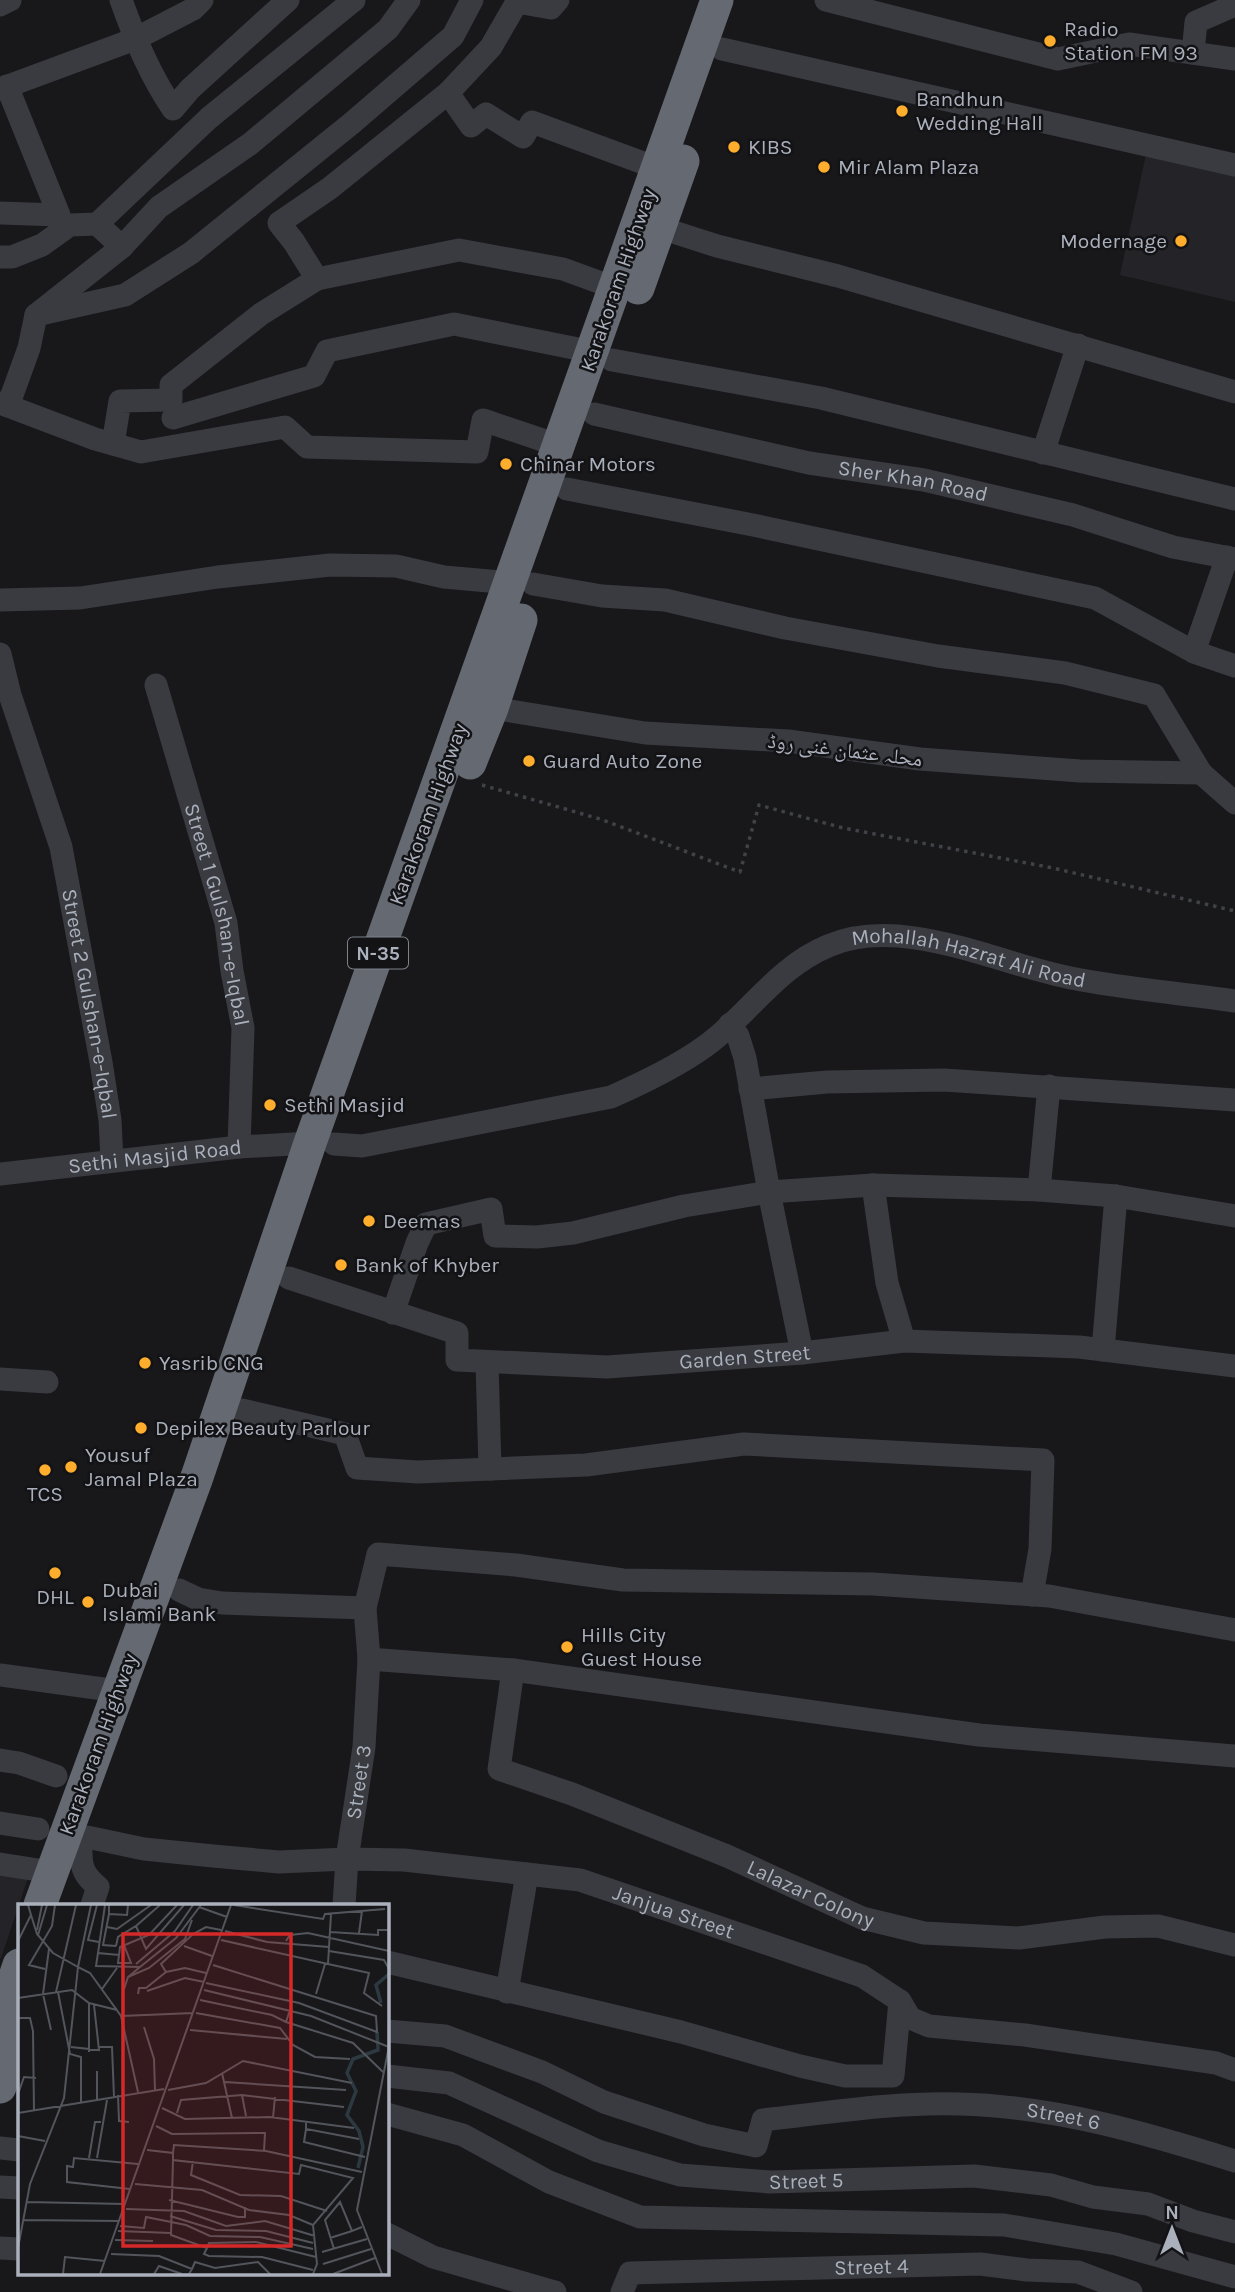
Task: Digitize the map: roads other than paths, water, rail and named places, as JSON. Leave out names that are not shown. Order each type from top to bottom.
[{"type":"highway","name":"Karakoram Highway","points":[[62,1904],[178,1590],[241,1347],[492,708],[522,584],[560,446],[661,228],[722,49],[726,5]]},
{"type":"highway","name":"Karakoram Highway","points":[[40,1904],[131,1655],[242,1410],[289,1278],[322,1144],[522,584],[567,489],[594,414],[615,288],[657,168],[726,5]]},
{"type":"highway","points":[[131,1655],[130,1621],[169,1494],[201,1408],[224,1356],[241,1347]]},
{"type":"highway","points":[[0,2021],[11,1976]]},
{"type":"highway","points":[[0,2087],[18,2034]]},
{"type":"street","points":[[0,5],[10,0]]},
{"type":"street","points":[[121,0],[155,83],[173,109],[190,89],[288,0]]},
{"type":"street","points":[[0,213],[59,215],[4,88],[135,39],[193,9],[202,0]]},
{"type":"street","points":[[0,257],[12,257],[42,245],[70,225],[97,224],[209,118],[354,0]]},
{"type":"street","points":[[409,0],[388,29],[250,144],[159,207],[122,247],[36,315],[29,348],[4,405],[141,452],[285,428],[307,447],[477,452],[483,420],[560,446]]},
{"type":"street","points":[[36,315],[125,295],[191,253],[352,123],[453,36],[472,0]]},
{"type":"street","points":[[317,279],[279,223],[330,188],[448,93],[491,47],[517,2],[551,8],[558,0]]},
{"type":"street","points":[[826,0],[1058,59],[1129,44],[1235,59]]},
{"type":"street","points":[[1193,53],[1196,22],[1235,5]]},
{"type":"street","points":[[722,49],[1235,165]]},
{"type":"street","points":[[448,93],[471,126],[486,114],[523,137],[532,122],[657,168]]},
{"type":"street","points":[[97,224],[122,247]]},
{"type":"street","points":[[661,228],[717,246],[838,276],[1235,392]]},
{"type":"street","points":[[113,444],[120,401],[170,400],[171,385],[261,314],[317,279],[459,250],[564,269],[615,288]]},
{"type":"street","points":[[173,418],[314,376],[327,351],[454,324],[602,356],[821,398],[1235,499]]},
{"type":"street","points":[[1043,453],[1078,345]]},
{"type":"street","name":"Sher Khan Road","points":[[594,414],[809,463],[937,483],[1073,515],[1173,547],[1231,558],[1194,652]]},
{"type":"street","points":[[567,489],[1096,597],[1194,652],[1235,666]]},
{"type":"street","points":[[0,600],[80,598],[206,579],[330,565],[396,566],[444,577],[522,584],[602,596],[665,600],[785,628],[938,656],[1065,673],[1154,695],[1201,773],[1235,803]]},
{"type":"street","name":"Street 2 Gulshan-e-Iqbal","points":[[0,654],[10,695],[61,847],[101,1062],[110,1120],[112,1160]]},
{"type":"street","name":"Street 1 Gulshan-e-Iqbal","points":[[156,685],[226,923],[243,1028],[239,1147]]},
{"type":"street","name":"محلہ عثمان غنی روڈ","points":[[492,708],[645,733],[788,741],[920,759],[1080,771],[1201,773]]},
{"type":"street","name":"Mohallah Hazrat Ali Road","points":[[322,1144],[362,1146],[611,1097],[642,1084],[717,1038],[783,973],[826,946],[849,938],[908,936],[1074,979],[1235,1001]]},
{"type":"street","points":[[730,1024],[738,1036],[750,1089],[802,1353]]},
{"type":"street","points":[[750,1089],[827,1082],[944,1080],[1235,1100]]},
{"type":"street","points":[[1039,1189],[1049,1086]]},
{"type":"street","name":"Sethi Masjid Road","points":[[0,1174],[239,1147],[322,1144]]},
{"type":"street","points":[[873,1185],[887,1283],[904,1341]]},
{"type":"street","points":[[393,1313],[416,1243],[426,1224],[491,1209],[495,1236],[537,1237],[573,1233],[684,1206],[769,1192],[873,1185],[1039,1189],[1116,1196],[1235,1216]]},
{"type":"street","points":[[1103,1350],[1116,1196]]},
{"type":"street","name":"Garden Street","points":[[289,1278],[457,1333],[457,1360],[607,1367],[802,1353],[904,1341],[1103,1350],[1235,1366]]},
{"type":"street","points":[[487,1362],[490,1469]]},
{"type":"street","points":[[0,1379],[47,1382]]},
{"type":"street","points":[[242,1410],[345,1434],[357,1468],[418,1472],[586,1465],[744,1444],[1043,1461],[1040,1549],[1032,1595]]},
{"type":"street","points":[[1235,1630],[1032,1595],[873,1584],[623,1580],[516,1565],[378,1555],[365,1608],[369,1659],[513,1670],[979,1735],[1235,1756]]},
{"type":"street","points":[[178,1590],[198,1600],[222,1603],[365,1608]]},
{"type":"street","name":"Street 3","points":[[344,1904],[347,1859],[364,1747],[369,1659]]},
{"type":"street","name":"Lalazar Colony","points":[[513,1670],[499,1769],[572,1794],[727,1856],[862,1918],[924,1933],[1019,1938],[1105,1927],[1158,1926],[1235,1945]]},
{"type":"street","points":[[0,1675],[118,1691]]},
{"type":"street","points":[[0,1760],[19,1763],[56,1776]]},
{"type":"street","points":[[0,1823],[38,1829]]},
{"type":"street","points":[[84,1844],[81,1866],[86,1877],[98,1887],[92,1904]]},
{"type":"street","name":"Janjua Street","points":[[84,1844],[279,1862],[404,1860],[580,1880],[862,1976],[900,2001],[910,2018],[929,2026],[1039,2037],[1216,2063],[1235,2070]]},
{"type":"street","points":[[0,1864],[51,1872]]},
{"type":"street","points":[[507,1992],[527,1874]]},
{"type":"street","points":[[388,1962],[681,2032],[845,2076],[893,2076],[900,2001]]},
{"type":"street","name":"Street 6","points":[[388,2031],[445,2036],[542,2073],[604,2102],[704,2135],[757,2147],[762,2120],[886,2107],[959,2104],[1044,2112],[1111,2126],[1235,2161]]},
{"type":"street","name":"Street 5","points":[[388,2076],[449,2083],[598,2151],[680,2175],[770,2182],[974,2176],[1051,2185],[1093,2197],[1148,2204],[1193,2221],[1235,2231]]},
{"type":"street","points":[[388,2115],[463,2135],[549,2182],[640,2217],[1003,2225],[1116,2244],[1235,2277]]},
{"type":"street","points":[[0,2148],[18,2150]]},
{"type":"street","points":[[0,2187],[18,2188]]},
{"type":"street","points":[[388,2234],[433,2257],[555,2292]]},
{"type":"street","points":[[0,2248],[18,2249]]},
{"type":"street","name":"Street 4","points":[[622,2292],[630,2273],[980,2264],[1027,2270],[1078,2272],[1131,2292]]},
{"type":"place","name":"Radio Station FM 93","points":[[1050,41]]},
{"type":"place","name":"Bandhun Wedding Hall","points":[[902,111]]},
{"type":"place","name":"KIBS","points":[[734,147]]},
{"type":"place","name":"Mir Alam Plaza","points":[[824,167]]},
{"type":"place","name":"Modernage","points":[[1181,241]]},
{"type":"place","name":"Chinar Motors","points":[[506,464]]},
{"type":"place","name":"Guard Auto Zone","points":[[529,761]]},
{"type":"place","name":"Sethi Masjid","points":[[270,1105]]},
{"type":"place","name":"Deemas","points":[[369,1221]]},
{"type":"place","name":"Bank of Khyber","points":[[341,1265]]},
{"type":"place","name":"Yasrib CNG","points":[[145,1363]]},
{"type":"place","name":"Depilex Beauty Parlour","points":[[141,1428]]},
{"type":"place","name":"Yousuf Jamal Plaza","points":[[71,1467]]},
{"type":"place","name":"TCS","points":[[45,1470]]},
{"type":"place","name":"DHL","points":[[55,1573]]},
{"type":"place","name":"Dubai Islami Bank","points":[[88,1602]]},
{"type":"place","name":"Hills City Guest House","points":[[567,1647]]}]
